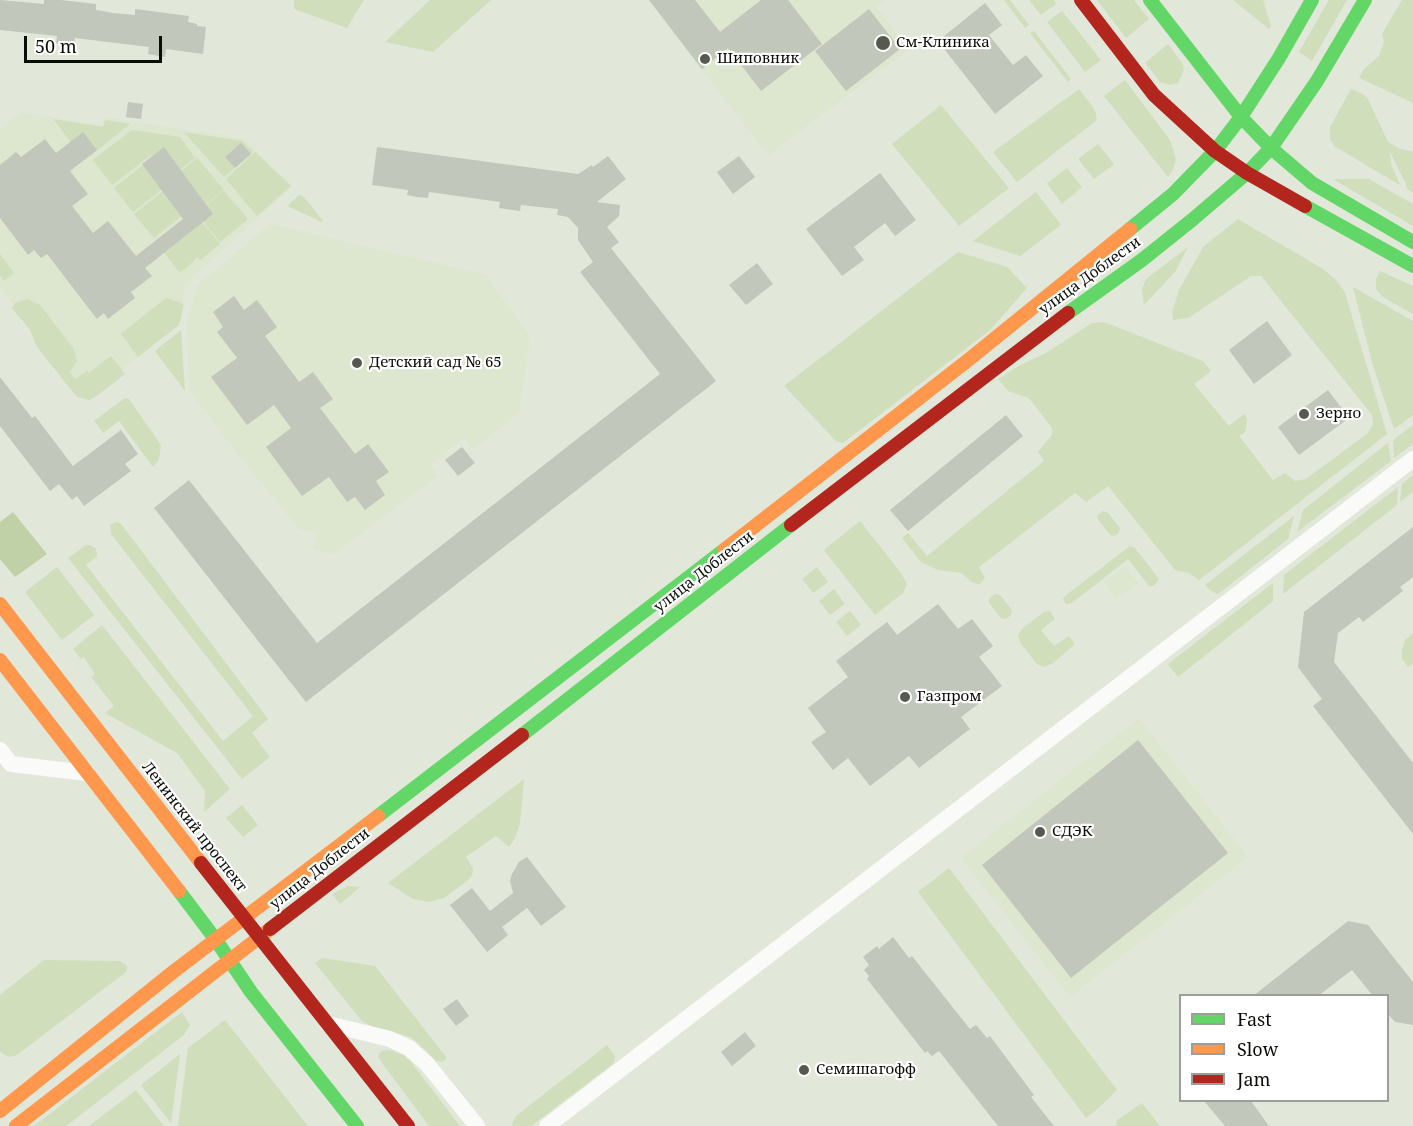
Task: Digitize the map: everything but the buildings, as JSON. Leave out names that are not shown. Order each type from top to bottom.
[{"type":"main road","points":[[1082,0],[1154,95],[1215,151],[1247,173],[1413,266]]},
{"type":"main road","points":[[1150,0],[1241,117],[1272,148],[1312,183],[1413,242]]},
{"type":"main road","name":"улица Доблести","points":[[0,1111],[216,940],[967,361],[1173,194],[1215,151],[1241,117],[1279,58],[1312,0]]},
{"type":"main road","name":"улица Доблести","points":[[16,1126],[854,475],[1045,329],[1142,260],[1247,173],[1272,148],[1317,81],[1365,0]]},
{"type":"main road","name":"Ленинский проспект","points":[[0,604],[244,920],[408,1126]]},
{"type":"main road","points":[[0,660],[216,940],[251,992],[357,1126]]},
{"type":"street","points":[[547,1126],[1413,459]]},
{"type":"street","points":[[0,750],[11,764],[87,772]]},
{"type":"street","points":[[328,1024],[390,1039],[409,1048],[427,1064],[477,1126]]},
{"type":"shaded area","points":[[294,0],[364,0],[347,28],[294,9]]},
{"type":"shaded area","points":[[430,0],[491,0],[433,52],[385,42]]},
{"type":"shaded area","points":[[648,0],[884,0],[876,7],[909,49],[768,155]]},
{"type":"shaded area","points":[[1004,0],[1010,0],[1029,25],[1025,28]]},
{"type":"shaded area","points":[[1029,0],[1054,0],[1056,4],[1041,15]]},
{"type":"shaded area","points":[[1097,0],[1134,0],[1149,19],[1126,38]]},
{"type":"shaded area","points":[[1233,0],[1263,0],[1271,26],[1269,29]]},
{"type":"shaded area","points":[[1329,0],[1347,0],[1312,61],[1299,52]]},
{"type":"shaded area","points":[[1402,0],[1413,0],[1413,103],[1359,78],[1363,70],[1379,56],[1384,42],[1382,34]]},
{"type":"shaded area","points":[[1062,11],[1101,60],[1085,72],[1047,22]]},
{"type":"shaded area","points":[[1034,31],[1071,79],[1068,82],[1030,33]]},
{"type":"shaded area","points":[[1168,44],[1182,63],[1184,70],[1178,83],[1170,85],[1160,82],[1145,63]]},
{"type":"shaded area","points":[[1125,80],[1170,140],[1176,159],[1168,177],[1104,96]]},
{"type":"shaded area","points":[[1079,89],[1093,107],[1097,120],[1017,182],[993,152]]},
{"type":"shaded area","points":[[1351,89],[1368,99],[1388,142],[1398,148],[1413,152],[1413,193],[1407,189],[1390,152],[1391,164],[1400,185],[1334,146],[1330,139],[1330,127]]},
{"type":"shaded area","points":[[941,105],[1009,188],[959,226],[892,144]]},
{"type":"shaded area","points":[[21,112],[103,126],[104,117],[243,139],[293,186],[185,284],[178,325],[117,373],[79,389],[0,288],[0,130]]},
{"type":"shaded area","points":[[53,119],[103,127],[105,120],[130,124],[85,160]]},
{"type":"shaded area","points":[[132,130],[180,137],[195,158],[169,178],[151,155],[112,185],[93,160]]},
{"type":"shaded area","points":[[184,132],[242,141],[253,152],[224,177]]},
{"type":"shaded area","points":[[1098,144],[1114,164],[1094,179],[1078,159]]},
{"type":"shaded area","points":[[255,152],[291,186],[257,216],[226,179]]},
{"type":"shaded area","points":[[152,158],[170,180],[197,158],[224,190],[196,212],[191,208],[154,238],[134,214],[172,184],[171,182],[133,212],[114,188]]},
{"type":"shaded area","points":[[1067,168],[1082,187],[1062,204],[1047,183]]},
{"type":"shaded area","points":[[1333,179],[1369,179],[1413,204],[1413,226]]},
{"type":"shaded area","points":[[224,191],[248,219],[220,242],[196,213]]},
{"type":"shaded area","points":[[1036,192],[1061,225],[1020,256],[973,241]]},
{"type":"shaded area","points":[[299,195],[304,197],[322,222],[287,206]]},
{"type":"shaded area","points":[[193,211],[220,244],[200,260],[198,257],[180,273],[155,241]]},
{"type":"shaded area","points":[[1238,219],[1323,269],[1337,281],[1345,293],[1387,434],[1199,580],[1189,573],[1175,570],[1108,486],[1086,502],[1075,493],[979,567],[985,578],[980,584],[973,583],[961,573],[938,570],[921,562],[902,538],[908,533],[927,556],[1044,461],[1038,452],[1052,435],[1052,428],[1029,398],[1008,391],[998,379],[1046,353],[1092,323],[1104,322],[1203,361],[1211,371],[1194,384],[1229,426],[1244,414],[1247,419],[1246,428],[1239,436],[1273,480],[1285,473],[1295,481],[1306,479],[1368,433],[1373,424],[1372,415],[1261,276],[1251,276],[1188,318],[1173,320],[1172,312],[1179,290],[1203,247]]},
{"type":"shaded area","name":"Детский сад № 65","points":[[270,224],[486,275],[530,337],[519,413],[473,449],[464,438],[431,464],[437,476],[331,554],[314,549],[317,533],[299,529],[189,390],[187,320],[198,285]]},
{"type":"shaded area","points":[[1188,247],[1175,272],[1144,305],[1142,289],[1146,279]]},
{"type":"shaded area","points":[[958,252],[1007,267],[1027,288],[990,330],[843,443],[836,441],[784,386]]},
{"type":"shaded area","points":[[0,254],[14,273],[4,281],[0,275]]},
{"type":"shaded area","points":[[1380,271],[1413,286],[1413,314],[1383,297],[1376,289],[1376,279]]},
{"type":"shaded area","points":[[1353,287],[1413,321],[1413,415],[1394,429],[1373,366]]},
{"type":"shaded area","points":[[166,298],[184,304],[179,325],[138,357],[121,334]]},
{"type":"shaded area","points":[[27,299],[40,305],[74,349],[77,361],[70,372],[75,379],[87,371],[89,373],[111,356],[125,374],[94,398],[89,400],[77,397],[37,347],[30,330],[12,308],[15,303]]},
{"type":"shaded area","points":[[181,330],[185,391],[155,351]]},
{"type":"shaded area","points":[[125,398],[129,399],[161,445],[159,459],[153,467],[119,421],[103,433],[94,421]]},
{"type":"shaded area","points":[[1413,425],[1413,444],[1394,458],[1393,440]]},
{"type":"shaded area","points":[[1388,443],[1391,461],[1297,532],[1303,510]]},
{"type":"shaded area","points":[[1413,475],[1413,492],[1400,502],[1402,484]]},
{"type":"shaded area","points":[[1398,487],[1397,505],[1283,594],[1284,575]]},
{"type":"shaded area","points":[[1103,511],[1108,513],[1120,528],[1119,533],[1114,536],[1110,535],[1097,518]]},
{"type":"shaded area","points":[[1294,516],[1288,539],[1218,594],[1205,585]]},
{"type":"shaded area","points":[[860,521],[907,584],[903,593],[875,615],[824,550]]},
{"type":"shaded area","points":[[117,522],[122,525],[268,719],[252,733],[270,757],[242,779],[68,558],[86,545],[96,549],[97,556],[86,565],[223,741],[253,716],[111,534],[110,525]]},
{"type":"shaded area","points":[[1130,546],[1135,548],[1159,579],[1154,586],[1149,586],[1128,559],[1072,603],[1066,604],[1063,599],[1065,596]]},
{"type":"shaded area","points":[[1125,566],[1138,583],[1116,598],[1104,582]]},
{"type":"shaded area","points":[[57,567],[94,615],[62,640],[25,592]]},
{"type":"shaded area","points":[[817,567],[828,582],[813,593],[802,579]]},
{"type":"shaded area","points":[[1273,583],[1273,601],[1178,677],[1168,664]]},
{"type":"shaded area","points":[[834,589],[845,604],[830,615],[819,601]]},
{"type":"shaded area","points":[[995,594],[1000,595],[1012,610],[1011,615],[1006,619],[1001,618],[989,603],[989,599]]},
{"type":"shaded area","points":[[850,611],[861,625],[847,636],[836,622]]},
{"type":"shaded area","points":[[1050,611],[1055,619],[1041,630],[1054,646],[1069,636],[1075,644],[1052,664],[1043,667],[1037,664],[1021,644],[1018,635],[1024,627],[1044,612]]},
{"type":"shaded area","points":[[102,625],[230,789],[204,812],[205,791],[177,753],[105,713],[114,706],[91,677],[95,674],[84,657],[81,659],[73,649]]},
{"type":"shaded area","points":[[1413,633],[1413,664],[1408,667],[1402,659],[1402,649],[1405,640]]},
{"type":"shaded area","points":[[1139,718],[1248,857],[1070,997],[961,858]]},
{"type":"shaded area","points":[[524,779],[520,824],[514,840],[509,847],[496,836],[466,857],[473,869],[472,876],[468,880],[444,898],[429,902],[413,899],[388,883]]},
{"type":"shaded area","points":[[242,805],[258,825],[243,837],[226,818]]},
{"type":"shaded area","points":[[949,868],[1117,1090],[1086,1118],[918,892]]},
{"type":"shaded area","points":[[348,886],[360,887],[340,904],[332,894]]},
{"type":"shaded area","points":[[322,958],[375,966],[447,1058],[442,1062],[436,1061],[410,1037],[373,1027],[362,1021],[315,963]]},
{"type":"shaded area","points":[[44,960],[120,961],[126,965],[127,969],[17,1055],[10,1057],[0,1051],[0,995]]},
{"type":"shaded area","points":[[182,1012],[190,1025],[184,1035],[66,1126],[34,1126]]},
{"type":"shaded area","points":[[225,1020],[308,1126],[178,1126],[188,1048]]},
{"type":"shaded area","points":[[607,1045],[615,1056],[614,1063],[531,1126],[513,1126],[512,1123],[516,1116]]},
{"type":"shaded area","points":[[389,1050],[403,1055],[411,1062],[460,1126],[429,1126],[378,1056],[382,1051]]},
{"type":"shaded area","points":[[180,1054],[171,1123],[141,1085]]},
{"type":"shaded area","points":[[136,1090],[164,1126],[89,1126]]},
{"type":"shaded area","points":[[1142,1103],[1160,1126],[1116,1126],[1117,1120]]},
{"type":"green space","points":[[13,512],[47,554],[15,577],[0,559],[0,522]]},
{"type":"traffic: fast","points":[[1150,0],[1241,117],[1271,148],[1312,183],[1413,242]]},
{"type":"traffic: fast","points":[[1130,229],[1173,194],[1215,151],[1241,117],[1279,58],[1312,0]]},
{"type":"traffic: fast","points":[[1068,313],[1142,260],[1192,220],[1247,173],[1271,148],[1317,81],[1365,0]]},
{"type":"traffic: fast","points":[[1305,206],[1413,266]]},
{"type":"traffic: fast","points":[[522,735],[791,525]]},
{"type":"traffic: fast","points":[[378,816],[724,550]]},
{"type":"traffic: fast","points":[[179,891],[251,992],[357,1126]]},
{"type":"traffic: slow","points":[[724,550],[967,361],[1130,229]]},
{"type":"traffic: slow","points":[[0,604],[201,863]]},
{"type":"traffic: slow","points":[[0,660],[179,891]]},
{"type":"traffic: slow","points":[[0,1111],[173,972],[378,816]]},
{"type":"traffic: slow","points":[[16,1126],[270,929]]},
{"type":"traffic: jam","points":[[1081,0],[1154,95],[1215,151],[1247,173],[1305,206]]},
{"type":"traffic: jam","points":[[791,525],[1068,313]]},
{"type":"traffic: jam","points":[[270,929],[522,735]]},
{"type":"traffic: jam","points":[[201,863],[408,1126]]},
{"type":"place","name":"См-Клиника","points":[[883,43]]},
{"type":"place","name":"Шиповник","points":[[705,59]]},
{"type":"place","name":"Детский сад № 65","points":[[357,363]]},
{"type":"place","name":"Зерно","points":[[1304,414]]},
{"type":"place","name":"Газпром","points":[[905,697]]},
{"type":"place","name":"СДЭК","points":[[1040,832]]},
{"type":"place","name":"Семишагофф","points":[[804,1070]]}]
